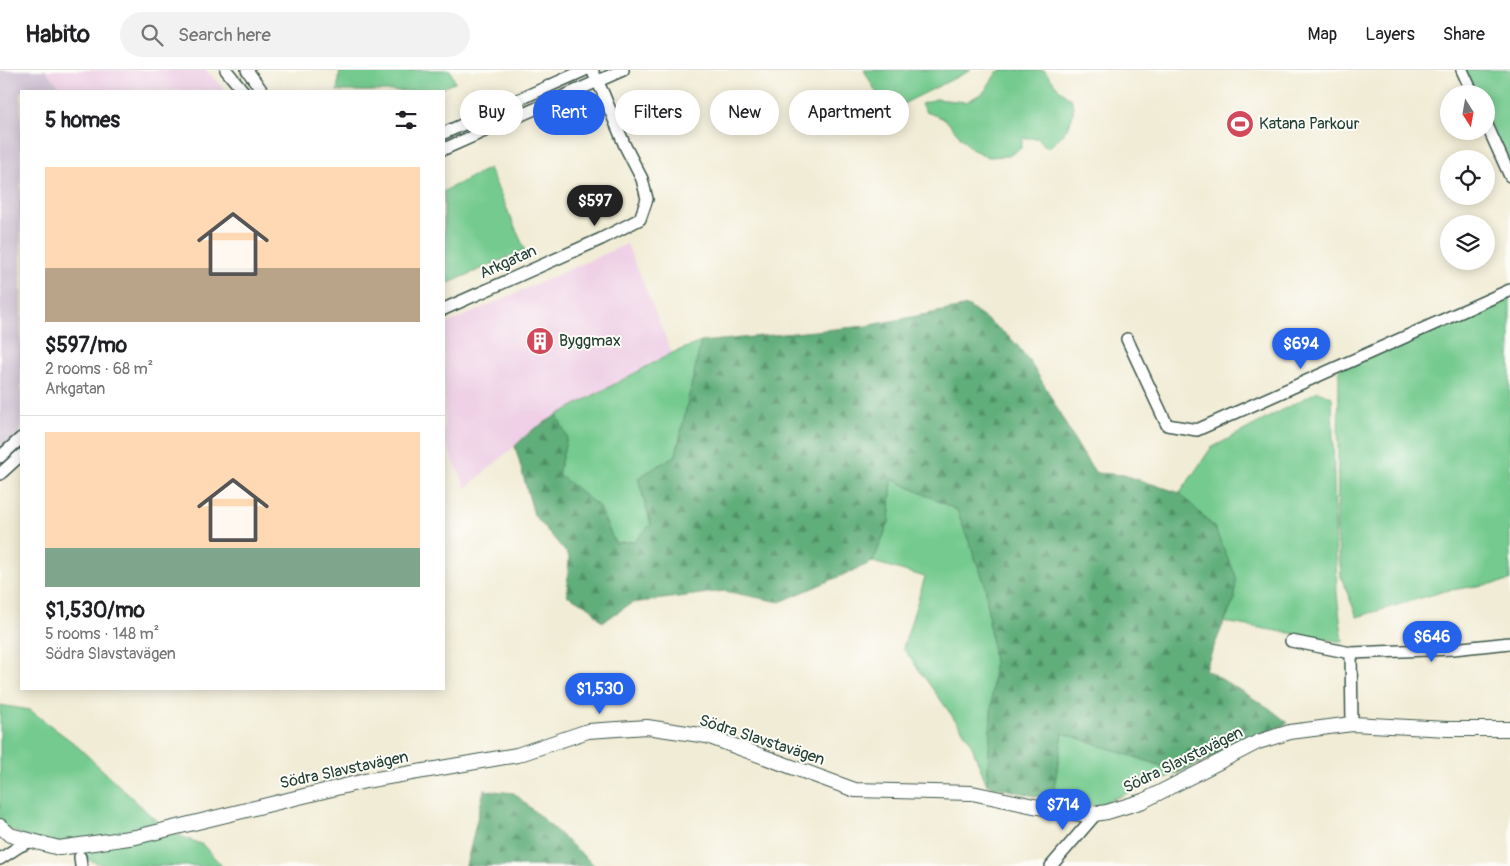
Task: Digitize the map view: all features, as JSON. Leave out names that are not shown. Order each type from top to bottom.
[{"type":"street","points":[[226,70],[242,90]]},
{"type":"street","points":[[247,70],[261,90]]},
{"type":"street","points":[[445,133],[585,70]]},
{"type":"street","name":"Arkgatan","points":[[445,309],[640,219],[647,199],[642,179],[625,146],[592,70]]},
{"type":"street","points":[[445,149],[623,70]]},
{"type":"street","points":[[1462,70],[1469,85]]},
{"type":"street","points":[[1493,140],[1510,176]]},
{"type":"street","points":[[1127,339],[1168,426],[1197,430],[1510,290]]},
{"type":"street","points":[[0,457],[20,439]]},
{"type":"street","points":[[0,474],[20,456]]},
{"type":"street","points":[[1292,641],[1351,653],[1453,649],[1510,643]]},
{"type":"street","points":[[1351,653],[1352,724]]},
{"type":"street","name":"Södra Slavstavägen","points":[[0,826],[10,835],[59,848],[136,837],[365,781],[517,755],[588,730],[647,727],[707,736],[855,790],[972,793],[1048,809],[1088,815],[1124,808],[1143,801],[1267,738],[1290,732],[1352,724],[1448,729],[1510,729]]},
{"type":"street","points":[[1051,866],[1096,814]]},
{"type":"street","points":[[0,859],[20,846],[32,841]]},
{"type":"shaded area","points":[[0,70],[45,70],[63,90],[20,90],[20,441],[0,459]]},
{"type":"shaded area","points":[[45,70],[206,70],[225,90],[63,90]]},
{"type":"shaded area","points":[[627,244],[672,353],[531,431],[466,488],[445,442],[445,325]]},
{"type":"green space","points":[[340,70],[450,70],[455,82],[439,90],[337,90]]},
{"type":"green space","points":[[864,70],[971,70],[909,101],[909,90],[875,90]]},
{"type":"green space","points":[[1002,70],[1044,70],[1059,89],[1072,100],[1073,111],[1070,123],[1060,137],[1047,148],[1038,138],[1023,138],[1021,148],[1009,156],[988,157],[971,149],[945,119],[926,112],[921,104],[936,99],[966,102],[984,92],[997,72]]},
{"type":"green space","points":[[1462,70],[1510,70],[1510,176],[1494,140],[1495,85],[1469,85]]},
{"type":"green space","points":[[489,168],[525,250],[445,285],[445,190]]},
{"type":"green space","points":[[1510,290],[1510,581],[1445,591],[1357,617],[1341,577],[1337,530],[1339,368]]},
{"type":"green space","points":[[968,306],[1001,330],[1017,345],[1039,376],[1085,458],[1096,473],[1124,475],[1180,493],[1214,527],[1236,576],[1235,599],[1205,669],[1269,708],[1288,723],[1180,772],[1063,733],[1052,800],[987,785],[994,663],[985,584],[957,510],[892,479],[889,522],[873,562],[780,602],[724,591],[632,603],[602,622],[591,608],[567,595],[569,556],[534,515],[515,446],[531,431],[557,415],[567,437],[558,474],[598,506],[615,543],[635,541],[651,524],[638,478],[676,455],[701,342],[866,326]]},
{"type":"green space","points":[[701,342],[676,455],[638,478],[651,525],[635,541],[615,543],[598,506],[558,474],[567,437],[557,415],[672,353]]},
{"type":"green space","points":[[1318,391],[1332,397],[1337,594],[1343,642],[1224,622],[1235,599],[1214,527],[1180,493],[1211,448]]},
{"type":"green space","points":[[892,479],[957,510],[985,584],[994,663],[987,785],[969,739],[903,648],[925,577],[873,562],[889,522]]},
{"type":"green space","points":[[0,705],[30,710],[75,744],[166,830],[203,845],[222,866],[105,866],[0,826]]},
{"type":"green space","points":[[1063,733],[1180,772],[1096,806],[1052,800]]},
{"type":"green space","points":[[484,790],[514,793],[595,866],[466,866]]},
{"type":"place","name":"Katana Parkour","points":[[1240,124]]},
{"type":"place","name":"Byggmax","points":[[540,341]]}]
